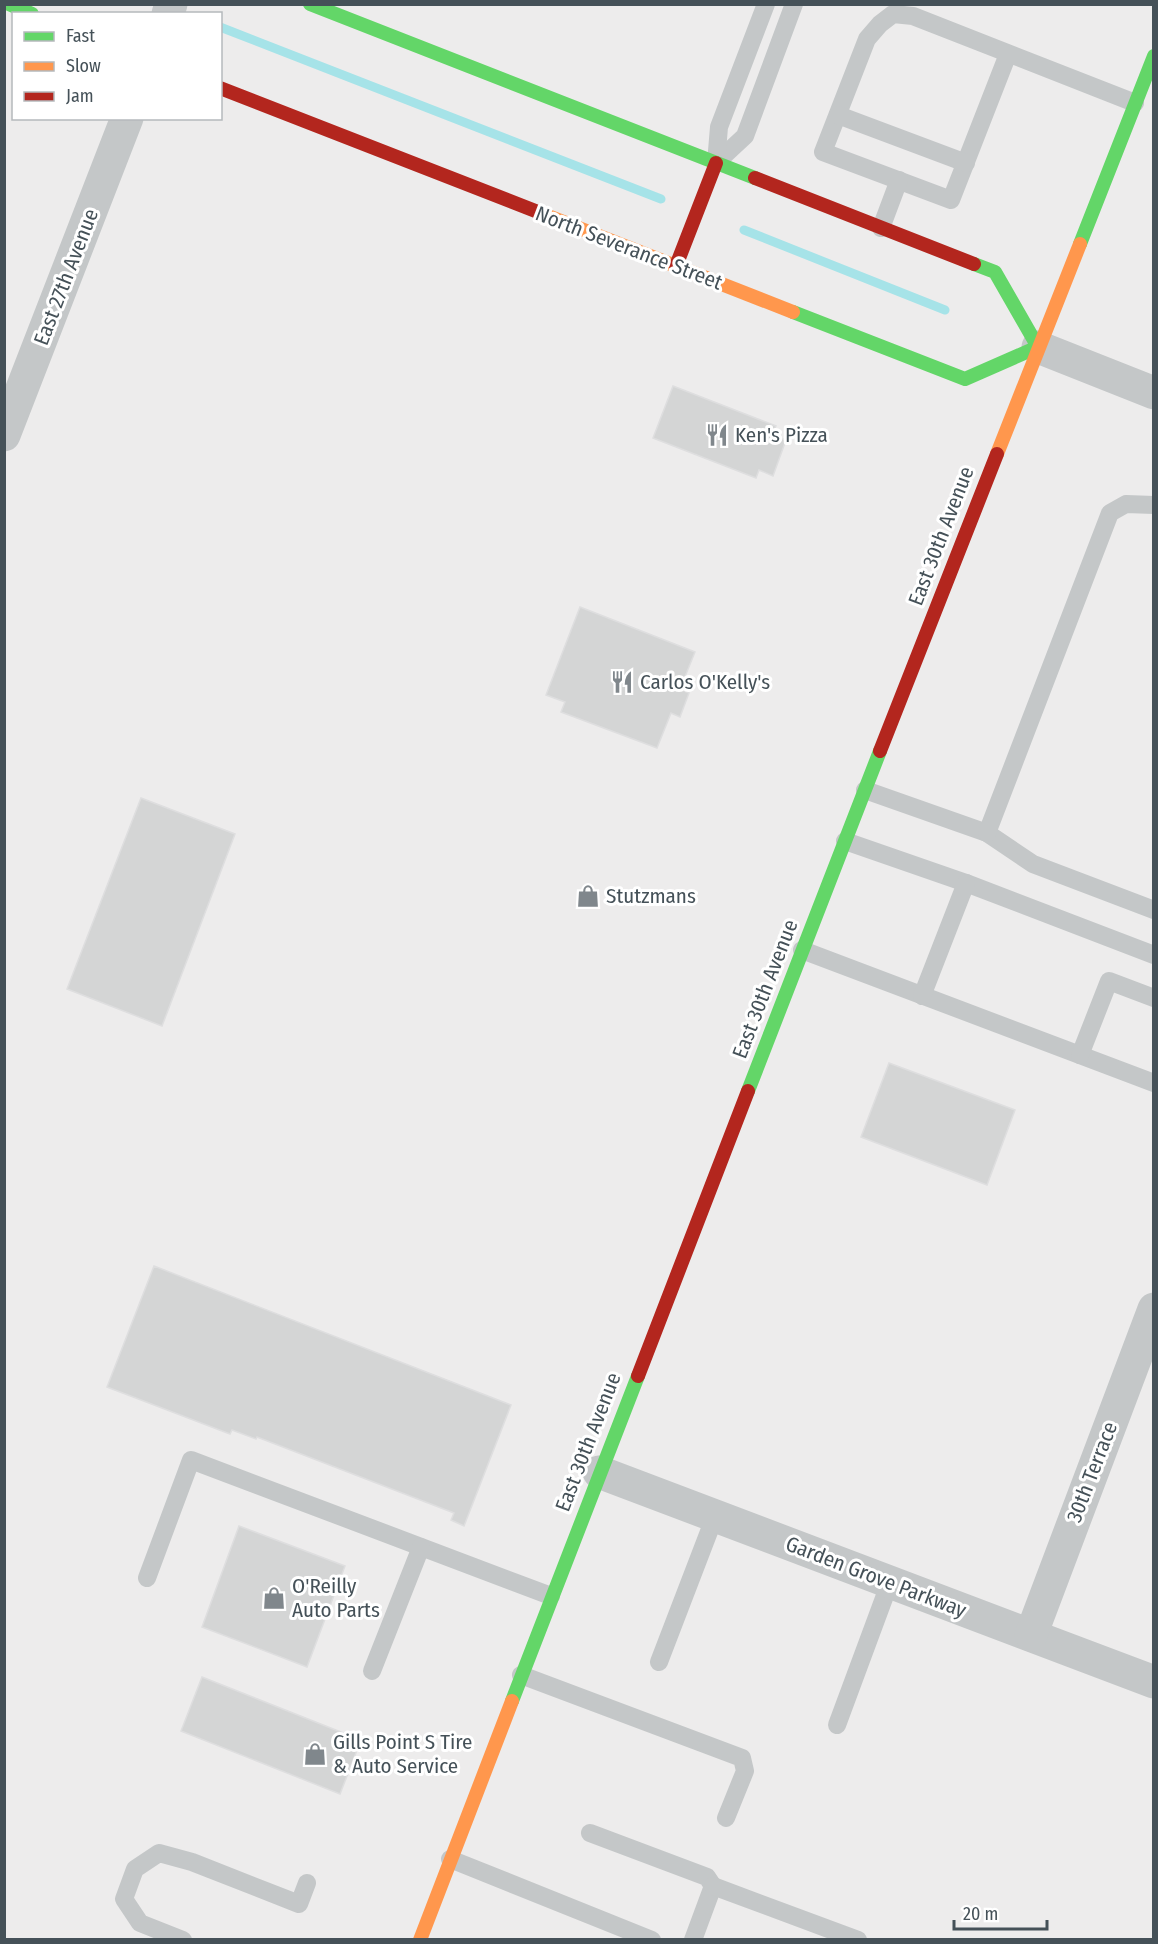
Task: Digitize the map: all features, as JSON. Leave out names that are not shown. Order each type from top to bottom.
[{"type":"main road","points":[[9,4],[27,12]]},
{"type":"main road","points":[[310,4],[995,272],[1038,347]]},
{"type":"main road","name":"East 30th Avenue","points":[[420,1940],[802,950],[1154,56]]},
{"type":"main road","name":"North Severance Street","points":[[222,89],[965,379],[1038,347]]},
{"type":"main road","points":[[676,266],[716,163]]},
{"type":"street","name":"East 27th Avenue","points":[[4,435],[126,120]]},
{"type":"street","points":[[1038,347],[1154,393]]},
{"type":"street","name":"30th Terrace","points":[[1031,1635],[1154,1309]]},
{"type":"street","name":"Garden Grove Parkway","points":[[599,1472],[1154,1682]]},
{"type":"lane","points":[[716,163],[719,127],[766,4]]},
{"type":"lane","points":[[716,163],[745,136],[794,4]]},
{"type":"lane","points":[[1008,54],[951,200],[823,152],[867,39],[880,24],[893,14],[913,16],[1135,103]]},
{"type":"lane","points":[[838,115],[966,163]]},
{"type":"lane","points":[[881,228],[899,180]]},
{"type":"lane","points":[[987,833],[1110,513],[1126,504],[1154,506]]},
{"type":"lane","points":[[865,790],[987,833],[1033,864],[1154,910]]},
{"type":"lane","points":[[845,841],[966,883],[1154,955]]},
{"type":"lane","points":[[922,996],[966,883]]},
{"type":"lane","points":[[802,950],[1154,1083]]},
{"type":"lane","points":[[1080,1055],[1109,981],[1154,998]]},
{"type":"lane","points":[[147,1578],[191,1460],[552,1596]]},
{"type":"lane","points":[[659,1662],[715,1516]]},
{"type":"lane","points":[[372,1671],[421,1547]]},
{"type":"lane","points":[[837,1725],[891,1582]]},
{"type":"lane","points":[[521,1675],[742,1758],[745,1771],[726,1818]]},
{"type":"lane","points":[[590,1833],[707,1877],[713,1886],[858,1940]]},
{"type":"lane","points":[[183,1940],[140,1923],[124,1899],[135,1869],[159,1853],[192,1862],[299,1904],[307,1883]]},
{"type":"lane","points":[[450,1859],[652,1940]]},
{"type":"lane","points":[[693,1940],[713,1886]]},
{"type":"building","points":[[673,386],[776,426],[772,435],[786,440],[773,476],[759,470],[756,478],[653,438]]},
{"type":"building","points":[[580,607],[695,652],[680,689],[689,693],[680,717],[671,713],[657,748],[561,712],[565,702],[546,695]]},
{"type":"building","points":[[141,798],[235,834],[162,1026],[67,989]]},
{"type":"building","points":[[889,1063],[1015,1110],[987,1185],[861,1137]]},
{"type":"building","points":[[154,1266],[511,1405],[464,1526],[451,1520],[454,1513],[257,1437],[256,1439],[232,1430],[230,1434],[107,1387]]},
{"type":"building","points":[[239,1526],[345,1566],[307,1667],[202,1627]]},
{"type":"building","points":[[202,1677],[361,1740],[340,1794],[181,1731]]},
{"type":"waterway","points":[[222,28],[661,199]]},
{"type":"waterway","points":[[744,230],[945,310]]},
{"type":"traffic: fast","points":[[9,4],[27,12]]},
{"type":"traffic: fast","points":[[310,4],[755,178]]},
{"type":"traffic: fast","points":[[1080,244],[1154,56]]},
{"type":"traffic: fast","points":[[793,312],[965,379],[1038,347],[995,272],[974,264]]},
{"type":"traffic: fast","points":[[748,1091],[880,751]]},
{"type":"traffic: fast","points":[[512,1701],[638,1376]]},
{"type":"traffic: slow","points":[[538,212],[793,312]]},
{"type":"traffic: slow","points":[[997,454],[1080,244]]},
{"type":"traffic: slow","points":[[420,1940],[512,1701]]},
{"type":"traffic: jam","points":[[222,89],[538,212]]},
{"type":"traffic: jam","points":[[676,266],[716,163]]},
{"type":"traffic: jam","points":[[755,178],[974,264]]},
{"type":"traffic: jam","points":[[880,751],[997,454]]},
{"type":"traffic: jam","points":[[638,1376],[748,1091]]},
{"type":"place","name":"Ken's Pizza","points":[[717,435]]},
{"type":"place","name":"Carlos O'Kelly's","points":[[622,682]]},
{"type":"place","name":"Stutzmans","points":[[588,896]]},
{"type":"place","name":"O'Reilly Auto Parts","points":[[274,1598]]},
{"type":"place","name":"Gills Point S Tire & Auto Service","points":[[315,1754]]}]
